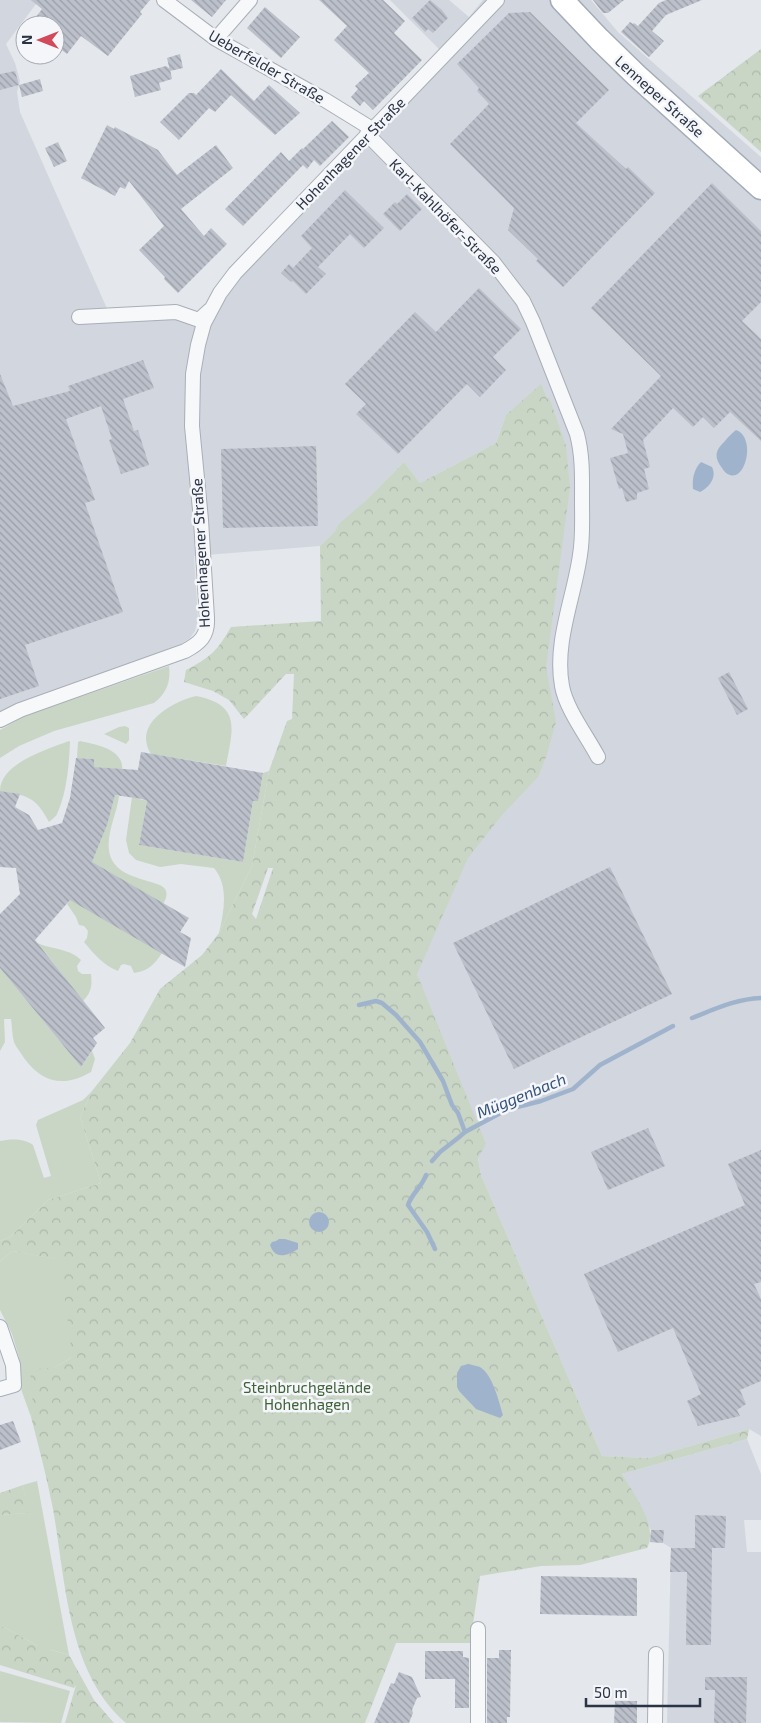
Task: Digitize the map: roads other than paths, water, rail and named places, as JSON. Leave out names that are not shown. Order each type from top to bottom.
[{"type":"main road","name":"Lenneper Straße","points":[[562,0],[598,39],[761,188]]},
{"type":"street","name":"Ueberfelder Straße","points":[[164,0],[216,39],[325,100],[370,132]]},
{"type":"street","points":[[216,39],[250,0]]},
{"type":"street","name":"Hohenhagener Straße","points":[[0,720],[20,710],[177,654],[197,644],[203,638],[207,626],[191,395],[198,345],[204,323],[220,293],[235,273],[497,0]]},
{"type":"street","name":"Karl-Kahlhöfer-Straße","points":[[370,132],[493,262],[523,300],[534,322],[577,434],[582,452],[580,554],[559,666],[562,688],[570,707],[598,757]]},
{"type":"street","points":[[79,318],[176,312],[198,320],[210,310]]},
{"type":"street","points":[[0,1327],[13,1365],[14,1384],[0,1390]]},
{"type":"street","points":[[478,1629],[478,1723]]},
{"type":"street","points":[[655,1723],[656,1654]]},
{"type":"water","points":[[736,430],[742,434],[746,441],[746,457],[740,471],[736,475],[730,475],[719,464],[717,453],[722,444]]},
{"type":"water","points":[[701,462],[712,467],[714,474],[710,485],[700,492],[693,489],[693,482],[695,471]]},
{"type":"water","points":[[315,1212],[323,1212],[329,1218],[329,1226],[323,1232],[315,1232],[309,1226],[309,1218]]},
{"type":"water","points":[[279,1239],[298,1243],[298,1249],[286,1255],[278,1255],[272,1250],[270,1245]]},
{"type":"water","points":[[468,1364],[480,1367],[489,1376],[503,1415],[500,1418],[476,1409],[459,1391],[457,1387],[457,1373],[461,1366]]},
{"type":"waterway","name":"Müggenbach","points":[[692,1018],[734,1002],[761,998]]},
{"type":"waterway","points":[[359,1005],[376,1001],[382,1003],[396,1015],[420,1042],[443,1081],[465,1132]]},
{"type":"waterway","name":"Müggenbach","points":[[432,1161],[465,1132],[506,1110],[541,1101],[573,1089],[600,1065],[673,1026]]},
{"type":"waterway","name":"Müggenbach","points":[[426,1175],[408,1205],[427,1232],[435,1249]]},
{"type":"park label","name":"Steinbruchgelände Hohenhagen","points":[[307,1396]]}]
